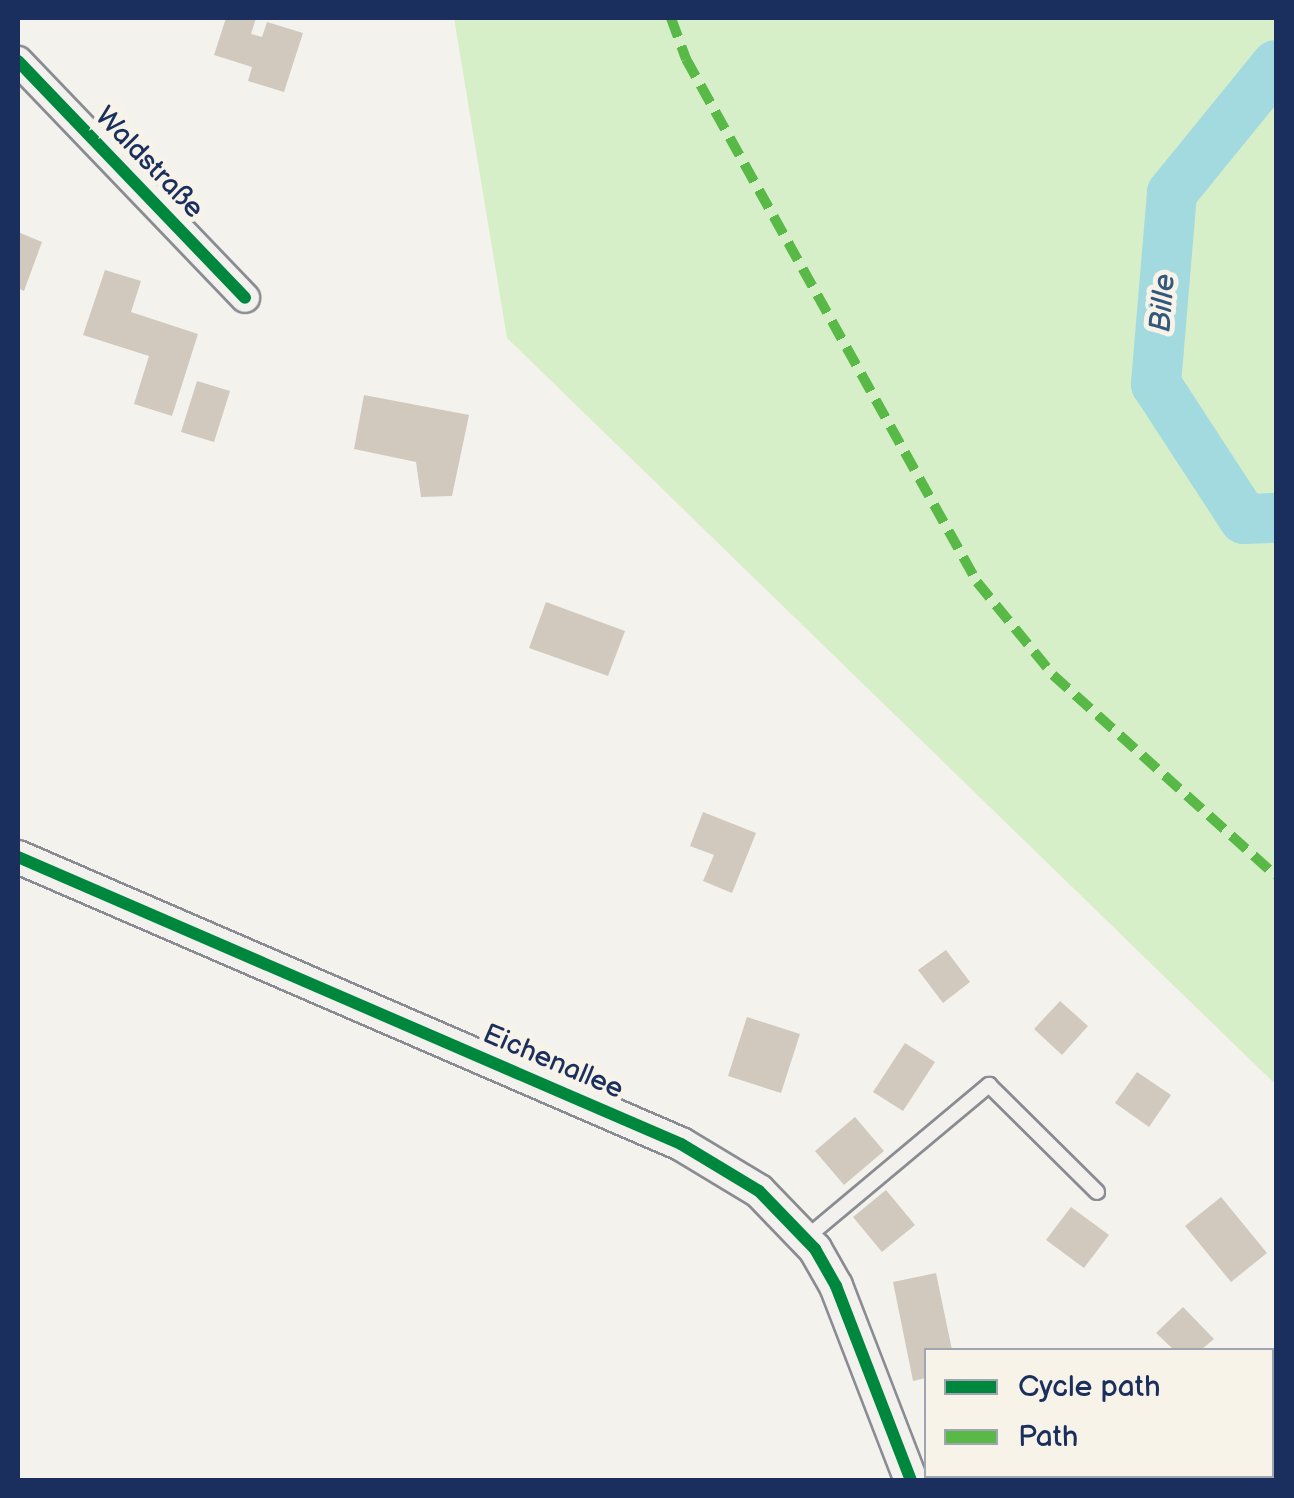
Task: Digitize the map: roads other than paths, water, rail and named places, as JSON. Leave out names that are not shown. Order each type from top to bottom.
[{"type":"street","name":"Waldstraße","points":[[18,62],[245,298]]},
{"type":"street","name":"Eichenallee","points":[[18,857],[681,1144],[759,1191],[806,1238],[836,1286],[911,1480]]},
{"type":"lane","points":[[806,1238],[992,1084],[1096,1192]]},
{"type":"waterway","name":"Bille","points":[[1276,65],[1172,193],[1156,384],[1244,519],[1276,518]]}]
